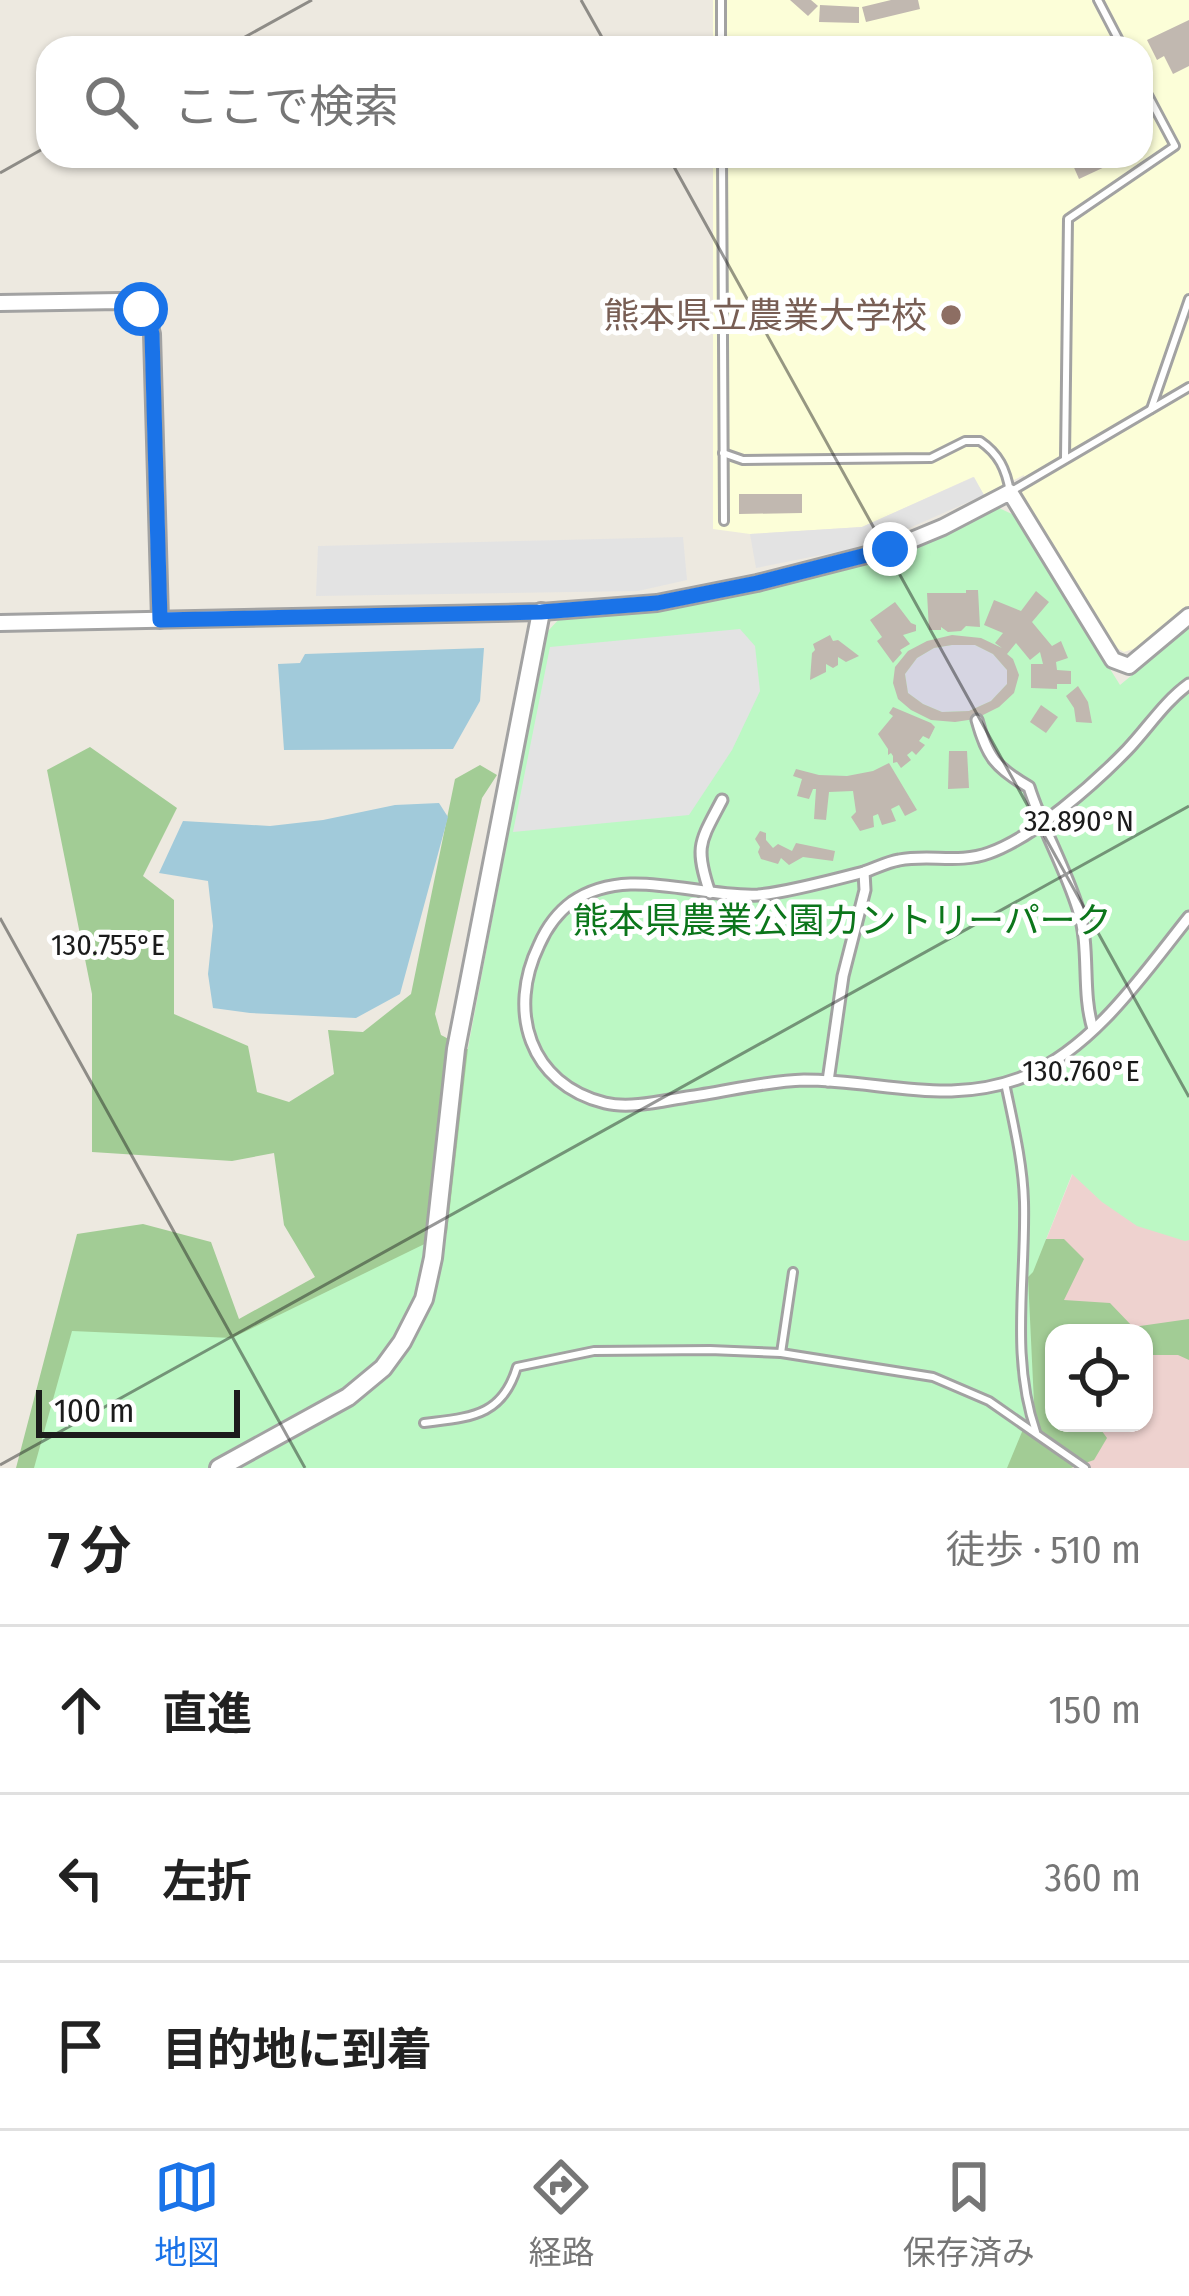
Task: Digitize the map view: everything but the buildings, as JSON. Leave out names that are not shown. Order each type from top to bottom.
[{"type":"street","points":[[0,304],[120,301],[135,305],[146,316],[152,334],[160,620]]},
{"type":"street","points":[[0,623],[541,612],[657,603],[890,549],[1010,492],[1113,660],[1129,666],[1189,616]]},
{"type":"street","points":[[219,1468],[348,1397],[402,1342],[424,1299],[433,1258],[456,1049],[541,612]]},
{"type":"street","points":[[1189,685],[1174,695],[1126,751],[1044,822],[991,852],[962,859],[899,860],[761,895],[628,882],[599,888],[570,903],[547,928],[530,963],[522,1002],[527,1033],[544,1062],[569,1088],[608,1103],[650,1103],[799,1080],[951,1093],[1005,1083],[1046,1064],[1093,1029],[1189,917]]},
{"type":"street","points":[[977,720],[992,761],[1029,787],[1079,911],[1087,954],[1087,1011],[1093,1029]]},
{"type":"street","points":[[710,893],[700,844],[722,800]]},
{"type":"street","points":[[828,1081],[843,976],[865,890],[864,872]]},
{"type":"lane","points":[[721,0],[721,36]]},
{"type":"lane","points":[[1098,0],[1117,36]]},
{"type":"lane","points":[[1153,105],[1174,146],[1153,160]]},
{"type":"lane","points":[[722,168],[724,520]]},
{"type":"lane","points":[[1066,458],[1068,219],[1142,168]]},
{"type":"lane","points":[[1151,409],[1189,299]]},
{"type":"lane","points":[[723,453],[743,460],[931,458],[965,441],[980,441],[999,458],[1010,492],[1189,387]]},
{"type":"lane","points":[[1005,1083],[1024,1196],[1021,1357],[1027,1406],[1038,1435]]},
{"type":"lane","points":[[782,1353],[793,1272]]},
{"type":"lane","points":[[424,1423],[474,1416],[497,1404],[511,1387],[517,1367],[594,1351],[782,1353],[933,1377],[989,1401],[1084,1468]]},
{"type":"shaded area","name":"熊本県立農業大学校","points":[[713,0],[1189,0],[1189,606],[1139,647],[1124,652],[1110,644],[1022,495],[1024,475],[984,495],[973,477],[862,527],[750,534],[713,529],[713,168],[1153,168],[1153,36],[713,36]]},
{"type":"shaded area","points":[[974,477],[984,495],[871,545],[756,568],[750,534],[862,527]]},
{"type":"shaded area","points":[[683,537],[687,580],[638,591],[316,596],[318,546]]},
{"type":"shaded area","points":[[740,629],[755,646],[760,691],[732,750],[689,815],[513,832],[550,647]]},
{"type":"shaded area","points":[[952,645],[975,645],[993,654],[1007,670],[1007,684],[991,701],[969,711],[942,712],[908,693],[905,674],[917,658]]},
{"type":"shaded area","points":[[1073,1173],[1189,1240],[1189,1468],[1007,1468],[1033,1272]]},
{"type":"green space","name":"熊本県農業公園カントリーパーク","points":[[999,508],[1014,515],[1120,685],[1189,628],[1189,1240],[1137,1226],[1072,1174],[1028,1277],[1034,1403],[1007,1468],[34,1468],[72,1331],[232,1338],[447,1233],[468,1048],[546,633],[562,616],[659,610],[892,557]]},
{"type":"green space","points":[[90,747],[177,808],[143,876],[174,900],[174,1014],[248,1046],[257,1092],[289,1102],[334,1074],[328,1030],[363,1032],[411,994],[455,779],[480,765],[497,775],[482,798],[435,1014],[441,1035],[477,1054],[499,1190],[195,1468],[16,1468],[77,1234],[143,1224],[211,1242],[239,1319],[315,1277],[284,1225],[274,1153],[232,1161],[92,1152],[92,994],[47,770]]},
{"type":"green space","points":[[1035,1239],[1064,1239],[1084,1259],[1064,1300],[1110,1303],[1130,1324],[1045,1324],[1045,1432],[1103,1432],[1107,1438],[1094,1460],[1071,1468],[989,1468],[1016,1280]]},
{"type":"green space","points":[[1189,1319],[1189,1360],[1153,1355],[1153,1324]]},
{"type":"water","points":[[484,648],[480,701],[453,749],[284,750],[278,664],[300,663],[305,654]]},
{"type":"water","points":[[439,803],[448,817],[400,994],[356,1018],[213,1008],[208,974],[213,926],[208,881],[159,873],[183,821],[270,826],[395,805]]},
{"type":"place","name":"熊本県立農業大学校","points":[[951,315]]},
{"type":"route","points":[[141,309],[152,334],[160,620],[541,612],[657,603],[890,549]]}]
